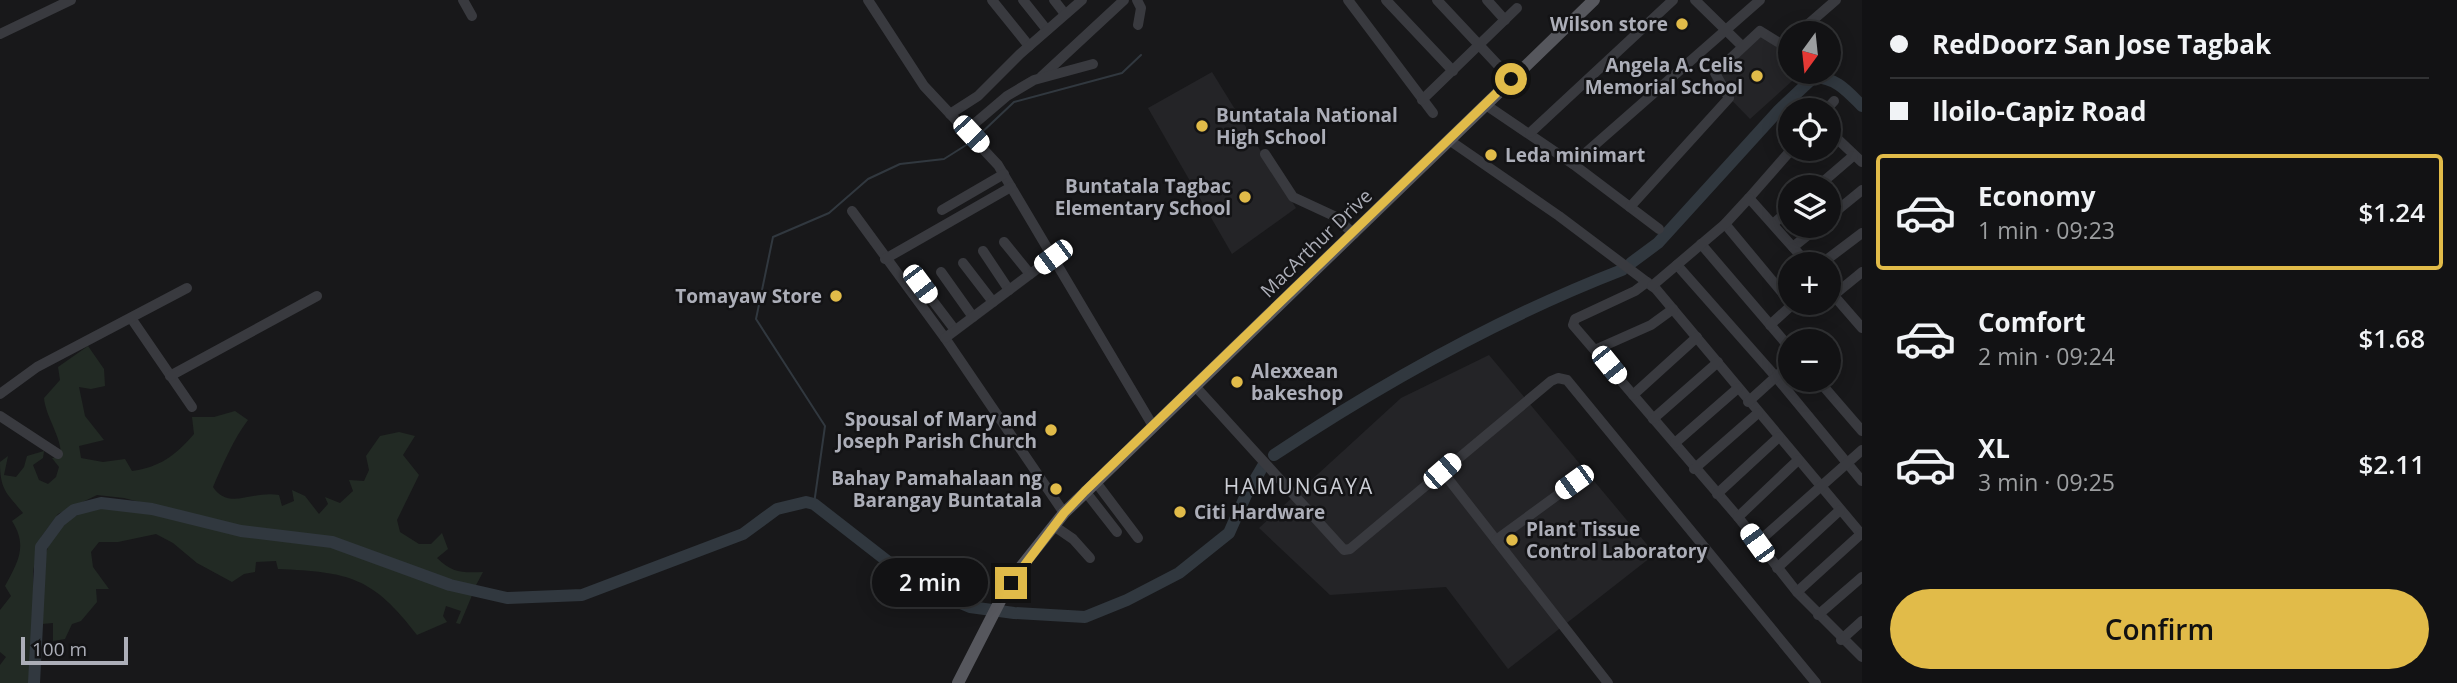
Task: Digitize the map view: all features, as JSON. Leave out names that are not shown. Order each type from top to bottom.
[{"type":"main road","name":"MacArthur Drive","points":[[958,683],[1001,599],[1021,567],[1064,513],[1594,0]]},
{"type":"street","points":[[0,34],[71,0]]},
{"type":"street","points":[[463,0],[472,16]]},
{"type":"street","points":[[868,0],[924,86],[983,147],[1004,174],[1153,426]]},
{"type":"street","points":[[992,0],[1029,46]]},
{"type":"street","points":[[1024,0],[1047,30]]},
{"type":"street","points":[[1054,0],[1065,15]]},
{"type":"street","points":[[950,114],[978,96],[1029,46],[1082,0]]},
{"type":"street","points":[[969,132],[1007,96],[1041,77],[1124,0]]},
{"type":"street","points":[[1137,0],[1142,8],[1138,25]]},
{"type":"street","points":[[1348,0],[1433,113]]},
{"type":"street","points":[[1386,0],[1453,71]]},
{"type":"street","points":[[1437,0],[1511,79]]},
{"type":"street","points":[[1487,0],[1505,20]]},
{"type":"street","points":[[1530,133],[1673,0]]},
{"type":"street","points":[[1696,0],[1742,46]]},
{"type":"street","points":[[1573,164],[1760,0]]},
{"type":"street","points":[[1812,21],[1836,0]]},
{"type":"street","points":[[1422,100],[1517,8]]},
{"type":"street","points":[[1630,206],[1729,98],[1715,74],[1762,30],[1778,42]]},
{"type":"street","points":[[1041,77],[1093,64]]},
{"type":"street","points":[[1486,105],[1530,133],[1658,229]]},
{"type":"street","points":[[1449,141],[1559,216],[1650,284],[1862,534],[1797,593]]},
{"type":"street","points":[[1835,175],[1858,159],[1841,143]]},
{"type":"street","points":[[1265,154],[1293,197],[1334,216],[1354,234]]},
{"type":"street","points":[[1782,161],[1725,223],[1677,265],[1650,284],[1574,319],[1573,325],[1597,349],[1694,469],[1738,517],[1797,593],[1841,640],[1862,657]]},
{"type":"street","points":[[942,210],[1004,174]]},
{"type":"street","points":[[885,260],[1011,187]]},
{"type":"street","points":[[1841,207],[1862,190]]},
{"type":"street","points":[[1749,198],[1797,252]]},
{"type":"street","points":[[852,211],[885,260],[945,338],[1064,513]]},
{"type":"street","points":[[1773,224],[1778,220]]},
{"type":"street","points":[[1725,223],[1778,286]]},
{"type":"street","points":[[1837,252],[1862,233]]},
{"type":"street","points":[[1793,247],[1804,238]]},
{"type":"street","points":[[1004,242],[1030,274]]},
{"type":"street","points":[[1701,244],[1778,334]]},
{"type":"street","points":[[982,251],[1009,290]]},
{"type":"street","points":[[945,338],[1053,257]]},
{"type":"street","points":[[963,263],[993,302]]},
{"type":"street","points":[[1677,265],[1776,377],[1862,481]]},
{"type":"street","points":[[941,272],[973,317]]},
{"type":"street","points":[[1841,286],[1862,272]]},
{"type":"street","points":[[920,284],[956,330]]},
{"type":"street","points":[[0,394],[37,367],[187,288]]},
{"type":"street","points":[[170,376],[317,296]]},
{"type":"street","points":[[1841,302],[1860,320]]},
{"type":"street","points":[[1597,349],[1651,325],[1673,309]]},
{"type":"street","points":[[1770,325],[1780,315]]},
{"type":"street","points":[[131,318],[192,407]]},
{"type":"street","points":[[1633,395],[1696,337]]},
{"type":"street","points":[[1653,419],[1718,362]]},
{"type":"street","points":[[1748,402],[1776,377]]},
{"type":"street","points":[[1195,386],[1344,550],[1350,549],[1551,381],[1558,378],[1567,380],[1816,683]]},
{"type":"street","points":[[1675,443],[1738,388]]},
{"type":"street","points":[[1828,392],[1862,431]]},
{"type":"street","points":[[1694,469],[1758,413]]},
{"type":"street","points":[[0,416],[58,454]]},
{"type":"street","points":[[1717,494],[1779,438]]},
{"type":"street","points":[[1757,543],[1862,450]]},
{"type":"street","points":[[1738,517],[1798,460]]},
{"type":"street","points":[[1442,471],[1608,683]]},
{"type":"street","points":[[1095,481],[1138,538]]},
{"type":"street","points":[[1496,540],[1574,482]]},
{"type":"street","points":[[1085,491],[1117,532]]},
{"type":"street","points":[[1777,568],[1840,510]]},
{"type":"street","points":[[1054,526],[1073,539],[1090,558]]},
{"type":"street","points":[[1818,615],[1862,577]]},
{"type":"street","points":[[1841,640],[1862,621]]},
{"type":"shaded area","name":"Angela A. Celis Memorial School","points":[[1760,32],[1778,48],[1778,84],[1789,84],[1750,119],[1712,80]]},
{"type":"shaded area","points":[[1212,72],[1296,208],[1232,254],[1148,108]]},
{"type":"shaded area","points":[[88,346],[104,369],[105,386],[91,389],[79,387],[85,416],[104,440],[79,446],[81,458],[103,462],[125,459],[132,471],[151,467],[173,454],[194,434],[192,417],[214,417],[235,411],[248,420],[233,444],[213,487],[226,498],[234,499],[279,495],[282,506],[294,501],[292,490],[305,496],[319,514],[328,504],[325,497],[340,503],[353,491],[349,480],[364,481],[369,470],[366,456],[380,436],[399,432],[415,436],[403,455],[419,475],[397,520],[400,532],[419,544],[431,544],[442,533],[448,549],[437,558],[458,571],[483,572],[474,589],[333,540],[235,527],[124,498],[97,495],[58,514],[41,537],[33,571],[34,640],[30,683],[0,683],[0,665],[6,657],[0,652],[0,610],[11,596],[5,586],[17,561],[20,546],[12,521],[23,513],[3,486],[0,462],[8,456],[4,475],[16,477],[24,467],[27,456],[44,451],[43,458],[33,465],[39,480],[48,484],[56,477],[59,467],[52,458],[61,457],[61,450],[44,398],[60,380],[58,367]]},
{"type":"shaded area","points":[[1489,355],[1655,554],[1508,669],[1446,587],[1330,595],[1259,528],[1401,398]]},
{"type":"shaded area","points":[[99,507],[153,514],[250,536],[337,547],[473,593],[460,624],[456,623],[461,611],[446,606],[443,616],[447,622],[417,635],[387,601],[358,581],[323,572],[278,569],[276,561],[256,562],[255,572],[244,574],[232,582],[197,563],[173,543],[156,534],[118,542],[99,542],[91,552],[93,567],[109,589],[96,589],[97,602],[81,621],[72,624],[65,639],[53,641],[53,623],[42,624],[41,586],[46,552],[53,537],[64,525],[79,514]]},
{"type":"waterway","points":[[978,136],[1014,102],[1122,73],[1141,55]]},
{"type":"waterway","points":[[1631,263],[1658,243],[1779,110],[1814,77],[1835,83],[1862,106]]},
{"type":"waterway","points":[[814,504],[825,426],[756,319],[773,237],[829,213],[868,179],[900,164],[944,159],[971,142]]},
{"type":"waterway","points":[[1274,455],[1357,402],[1486,330],[1622,270]]},
{"type":"waterway","points":[[34,683],[41,547],[60,521],[74,510],[101,503],[152,509],[241,531],[332,542],[450,585],[507,598],[582,595],[743,534],[777,509],[806,502],[814,504],[918,585],[970,607],[1014,613],[1085,617],[1127,600],[1179,573],[1229,533],[1263,466]]},
{"type":"place","name":"Wilson store","points":[[1682,24]]},
{"type":"place","name":"Angela A. Celis Memorial School","points":[[1757,76]]},
{"type":"place","name":"Buntatala National High School","points":[[1202,126]]},
{"type":"place","name":"Leda minimart","points":[[1491,155]]},
{"type":"place","name":"Buntatala Tagbac Elementary School","points":[[1245,197]]},
{"type":"place","name":"Tomayaw Store","points":[[836,296]]},
{"type":"place","name":"Alexxean bakeshop","points":[[1237,382]]},
{"type":"place","name":"Spousal of Mary and Joseph Parish Church","points":[[1051,430]]},
{"type":"place","name":"Bahay Pamahalaan ng Barangay Buntatala","points":[[1056,489]]},
{"type":"place","name":"Citi Hardware","points":[[1180,512]]},
{"type":"place","name":"Plant Tissue Control Laboratory","points":[[1512,540]]},
{"type":"district","name":"HAMUNGAYA","points":[[1299,486]]},
{"type":"route","points":[[1011,583],[1064,513],[1085,491],[1354,234],[1511,79]]}]
